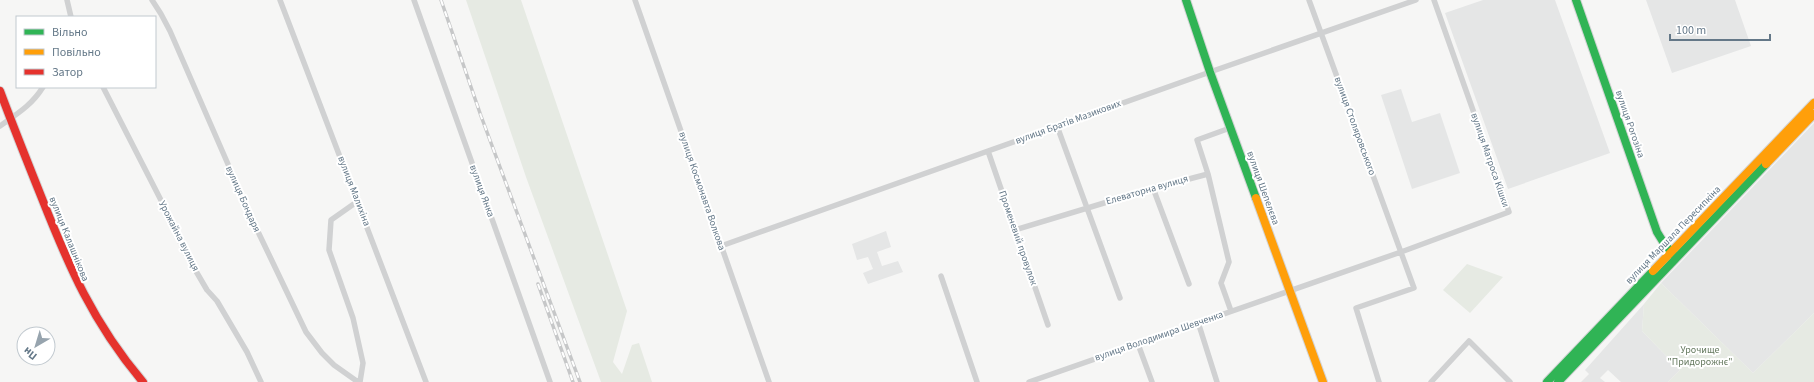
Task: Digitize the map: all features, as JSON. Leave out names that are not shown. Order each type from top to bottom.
[{"type":"street","points":[[67,0],[71,16]]},
{"type":"street","name":"вулиця Бондаря","points":[[152,0],[170,31],[251,217],[306,332],[322,353],[334,365],[359,382],[363,364],[353,318],[328,250],[331,220],[358,201]]},
{"type":"street","name":"вулиця Малихіна","points":[[280,0],[426,382]]},
{"type":"street","name":"вулиця Янка","points":[[414,0],[550,382]]},
{"type":"street","name":"вулиця Космонавта Волкова","points":[[635,0],[769,382]]},
{"type":"street","name":"вулиця Шепелєва","points":[[1186,0],[1210,72],[1322,382]]},
{"type":"street","name":"вулиця Столяровського","points":[[1309,0],[1414,288],[1356,308],[1379,382]]},
{"type":"street","name":"вулиця Братів Мазикових","points":[[721,246],[1416,0]]},
{"type":"street","name":"вулиця Матроса Кішки","points":[[1401,252],[1509,212],[1434,0]]},
{"type":"street","name":"вулиця Рогозіна","points":[[1576,0],[1657,232],[1671,252],[1678,258]]},
{"type":"street","points":[[0,126],[31,104],[42,88]]},
{"type":"street","name":"Урожайна вулиця","points":[[103,88],[164,205],[183,249],[207,290],[217,302],[247,352],[261,382]]},
{"type":"street","name":"вулиця Калашнікова","points":[[0,92],[78,288],[111,343],[143,382]]},
{"type":"street","name":"вулиця Маршала Пересипкіна","points":[[1547,382],[1814,103]]},
{"type":"street","name":"вулиця Маршала Пересипкіна","points":[[1558,382],[1814,114]]},
{"type":"street","points":[[1057,126],[1120,298]]},
{"type":"street","points":[[1230,128],[1196,140],[1208,174],[1228,262],[1221,283],[1231,311]]},
{"type":"street","name":"Променевий провулок","points":[[988,151],[1048,325]]},
{"type":"street","name":"Елеваторна вулиця","points":[[1015,230],[1152,188],[1208,174]]},
{"type":"street","points":[[1152,188],[1188,284]]},
{"type":"street","name":"вулиця Володимира Шевченка","points":[[1029,382],[1401,252]]},
{"type":"street","points":[[941,276],[977,382]]},
{"type":"street","points":[[1198,322],[1217,382]]},
{"type":"street","points":[[1431,382],[1469,341],[1510,382]]},
{"type":"street","points":[[1138,344],[1152,382]]},
{"type":"shaded area","points":[[1483,0],[1555,0],[1610,153],[1508,189],[1445,13]]},
{"type":"shaded area","points":[[1646,0],[1735,0],[1751,46],[1672,73]]},
{"type":"shaded area","points":[[1401,89],[1412,122],[1440,113],[1460,173],[1412,189],[1381,95]]},
{"type":"shaded area","points":[[1814,123],[1814,313],[1753,373],[1661,283]]},
{"type":"shaded area","points":[[886,231],[891,247],[877,252],[882,266],[898,261],[903,272],[868,284],[863,273],[873,269],[868,257],[857,260],[852,244]]},
{"type":"shaded area","points":[[1644,304],[1642,331],[1680,370],[1668,382],[1621,382],[1608,370],[1600,378],[1605,382],[1581,382],[1589,374],[1585,370]]},
{"type":"green space","points":[[466,0],[521,0],[627,311],[613,362],[622,374],[632,345],[639,343],[652,382],[601,382],[526,177]]},
{"type":"green space","points":[[1467,264],[1503,277],[1470,313],[1443,290]]},
{"type":"green space","name":"Урочище \"Придорожнє\"","points":[[1661,283],[1753,373],[1814,313],[1814,382],[1668,382],[1680,370],[1642,331],[1644,304]]},
{"type":"railway","points":[[441,0],[481,116],[580,382]]},
{"type":"railway","points":[[538,284],[573,382]]},
{"type":"traffic: fast","points":[[1186,0],[1210,72],[1256,198]]},
{"type":"traffic: fast","points":[[1576,0],[1657,232],[1665,245],[1674,255]]},
{"type":"traffic: fast","points":[[1558,382],[1766,164]]},
{"type":"traffic: fast","points":[[1547,382],[1653,271]]},
{"type":"traffic: slow","points":[[1653,271],[1814,103]]},
{"type":"traffic: slow","points":[[1766,164],[1814,114]]},
{"type":"traffic: slow","points":[[1256,198],[1323,382]]},
{"type":"traffic: jam","points":[[0,91],[51,222],[72,270],[96,316],[125,360],[143,382]]}]
